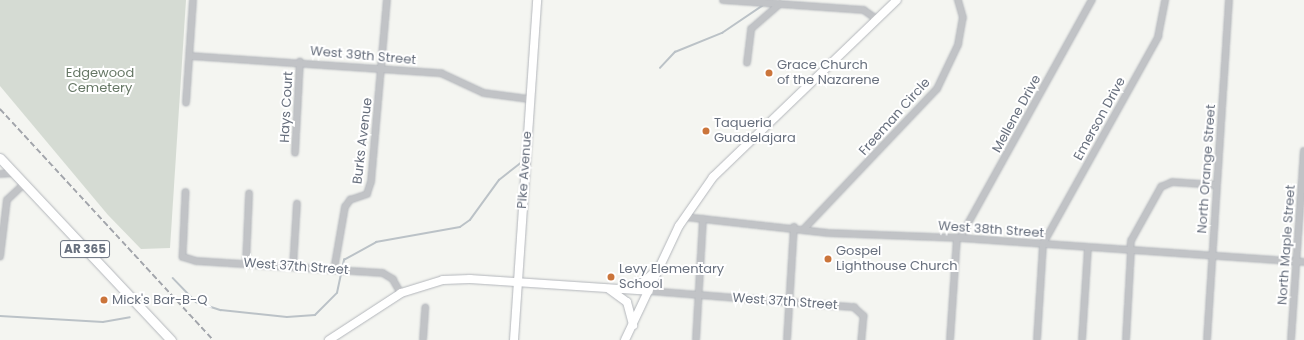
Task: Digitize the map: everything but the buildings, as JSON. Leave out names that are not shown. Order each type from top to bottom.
[{"type":"main road","name":"Pike Avenue","points":[[514,340],[529,99],[537,0]]},
{"type":"main road","points":[[625,340],[685,217],[713,177],[897,0]]},
{"type":"main road","name":"AR 365","points":[[0,158],[171,340]]},
{"type":"main road","points":[[619,290],[642,283],[659,268]]},
{"type":"main road","name":"West 37th Street","points":[[329,340],[400,293],[428,283],[456,279],[649,292]]},
{"type":"main road","points":[[608,289],[628,302],[633,326]]},
{"type":"street","points":[[186,104],[193,0]]},
{"type":"street","name":"Burks Avenue","points":[[335,270],[345,207],[350,200],[370,190],[387,0]]},
{"type":"street","points":[[723,0],[864,10],[877,19]]},
{"type":"street","name":"Freeman Circle","points":[[804,230],[937,89],[958,45],[963,18],[958,0]]},
{"type":"street","name":"Mellene Drive","points":[[958,238],[1092,0]]},
{"type":"street","name":"Emerson Drive","points":[[1043,244],[1158,37],[1166,0]]},
{"type":"street","name":"North Orange Street","points":[[1207,340],[1229,0]]},
{"type":"street","points":[[747,63],[751,29],[777,3]]},
{"type":"street","name":"West 39th Street","points":[[190,56],[300,62],[441,73],[484,93],[529,99]]},
{"type":"street","name":"Hays Court","points":[[295,153],[300,62]]},
{"type":"street","name":"North Maple Street","points":[[1291,340],[1304,151]]},
{"type":"street","points":[[0,174],[14,173]]},
{"type":"street","points":[[1126,340],[1131,241],[1161,187],[1172,182],[1216,185]]},
{"type":"street","points":[[0,257],[7,200],[24,184]]},
{"type":"street","name":"West 37th Street","points":[[186,192],[182,256],[196,261],[383,273],[393,279],[400,293]]},
{"type":"street","points":[[246,264],[248,194]]},
{"type":"street","points":[[293,267],[297,204]]},
{"type":"street","name":"West 38th Street","points":[[685,217],[794,227],[804,230],[958,238],[1304,262]]},
{"type":"street","points":[[696,340],[703,219]]},
{"type":"street","points":[[787,340],[794,227]]},
{"type":"street","points":[[950,340],[958,238]]},
{"type":"street","points":[[1037,340],[1043,244]]},
{"type":"street","points":[[1082,340],[1088,248]]},
{"type":"street","name":"West 37th Street","points":[[649,292],[789,302],[861,310],[862,340]]},
{"type":"street","points":[[423,340],[425,308]]},
{"type":"green space","name":"Edgewood Cemetery","points":[[0,0],[186,0],[170,248],[141,249],[108,215],[0,86]]},
{"type":"waterway","points":[[660,68],[675,52],[722,33],[765,4]]},
{"type":"waterway","points":[[173,278],[196,302],[221,310],[287,317],[315,315],[337,293],[344,260],[376,242],[460,227],[470,220],[499,180],[522,162]]},
{"type":"waterway","points":[[0,316],[103,322],[130,317]]},
{"type":"railway","points":[[0,109],[213,340]]},
{"type":"place","name":"Grace Church of the Nazarene","points":[[769,73]]},
{"type":"place","name":"Taqueria Guadelajara","points":[[706,131]]},
{"type":"place","name":"Gospel Lighthouse Church","points":[[828,259]]},
{"type":"place","name":"Levy Elementary School","points":[[611,277]]},
{"type":"place","name":"Mick's Bar-B-Q","points":[[104,300]]}]
